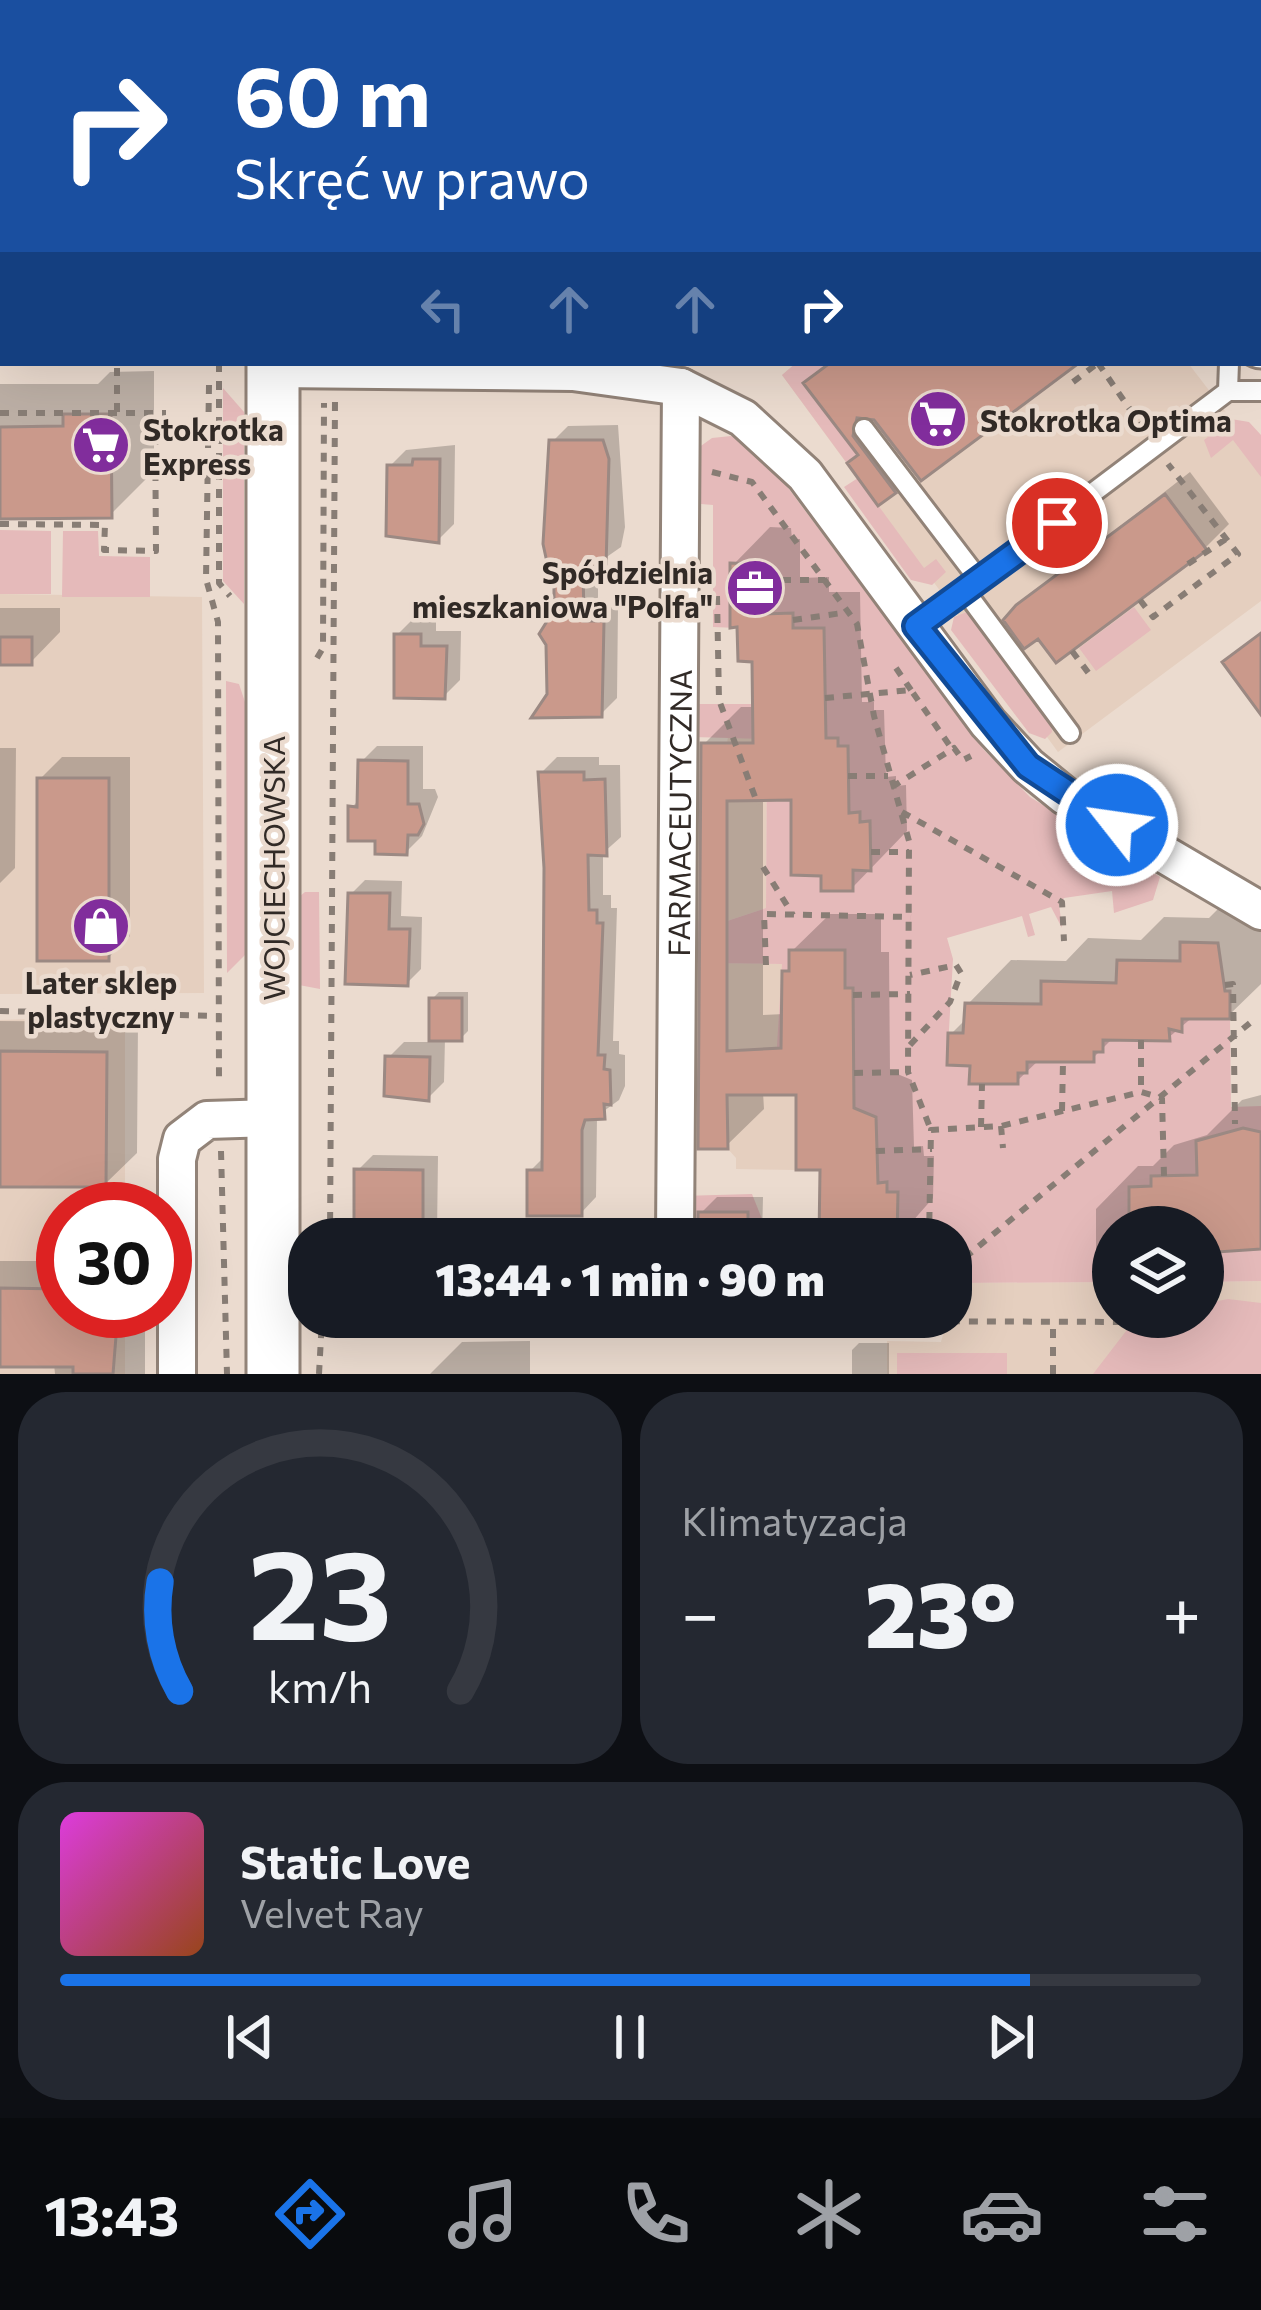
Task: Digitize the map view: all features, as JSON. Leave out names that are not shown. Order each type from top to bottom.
[{"type":"street","points":[[273,366],[681,376],[771,440],[805,476],[988,723],[1037,775],[1261,911]]},
{"type":"street","name":"WOJCIECHOWSKA","points":[[273,366],[273,1374]]},
{"type":"street","name":"FARMACEUTYCZNA","points":[[675,1218],[681,376]]},
{"type":"street","points":[[177,1374],[182,1139],[208,1120],[272,1118]]},
{"type":"lane","points":[[1228,366],[1228,391]]},
{"type":"lane","points":[[916,626],[1228,391],[1261,391]]},
{"type":"lane","points":[[864,429],[1070,733]]},
{"type":"path","points":[[218,366],[206,579],[218,622],[219,1092]]},
{"type":"path","points":[[1073,382],[1094,366]]},
{"type":"path","points":[[1100,366],[1238,554],[1153,617],[1140,600]]},
{"type":"path","points":[[117,368],[117,413]]},
{"type":"path","points":[[330,1218],[335,392]]},
{"type":"path","points":[[0,413],[166,413]]},
{"type":"path","points":[[0,524],[105,525],[104,550],[156,550],[155,413]]},
{"type":"path","points":[[716,472],[716,495]]},
{"type":"path","points":[[1188,564],[1226,538]]},
{"type":"path","points":[[764,580],[825,580]]},
{"type":"path","points":[[717,586],[718,700],[758,805]]},
{"type":"path","points":[[793,620],[849,612]]},
{"type":"path","points":[[1072,651],[1090,675]]},
{"type":"path","points":[[892,787],[953,748],[896,668]]},
{"type":"path","points":[[825,698],[911,690]]},
{"type":"path","points":[[874,716],[909,852],[908,1072],[931,1130],[930,1218]]},
{"type":"path","points":[[848,776],[888,776]]},
{"type":"path","points":[[902,812],[1062,902],[1064,941]]},
{"type":"path","points":[[871,852],[909,852]]},
{"type":"path","points":[[763,868],[793,915]]},
{"type":"path","points":[[766,965],[764,914],[910,917]]},
{"type":"path","points":[[909,1046],[950,1002],[961,974],[956,965],[910,975]]},
{"type":"path","points":[[1225,985],[1233,984],[1235,1124]]},
{"type":"path","points":[[853,995],[910,994]]},
{"type":"path","points":[[0,1011],[220,1016]]},
{"type":"path","points":[[972,1252],[1256,1018]]},
{"type":"path","points":[[1141,1040],[1141,1092]]},
{"type":"path","points":[[1062,1111],[1063,1062]]},
{"type":"path","points":[[854,1073],[908,1072]]},
{"type":"path","points":[[981,1127],[982,1084]]},
{"type":"path","points":[[931,1130],[1001,1126],[1141,1092],[1162,1097]]},
{"type":"path","points":[[1162,1097],[1164,1176]]},
{"type":"path","points":[[1001,1126],[1003,1148]]},
{"type":"path","points":[[221,1148],[227,1374]]},
{"type":"path","points":[[875,1150],[932,1149]]},
{"type":"path","points":[[972,1321],[1092,1322]]},
{"type":"path","points":[[1053,1322],[1053,1374]]},
{"type":"path","points":[[320,1374],[321,1338]]},
{"type":"shaded area","points":[[792,366],[1190,366],[1261,458],[1261,601],[1058,752],[782,375]]},
{"type":"shaded area","points":[[792,366],[824,366],[802,384],[844,437],[856,429],[901,489],[895,494],[880,474],[864,486],[924,568],[936,559],[946,572],[932,585],[911,580],[844,487],[858,478],[862,482],[858,454],[846,462],[782,375]]},
{"type":"shaded area","points":[[223,388],[244,412],[244,604],[223,581]]},
{"type":"shaded area","points":[[1231,419],[1249,422],[1261,435],[1261,477],[1233,440],[1211,458],[1204,440]]},
{"type":"shaded area","points":[[731,436],[748,442],[771,465],[984,750],[1030,797],[1160,877],[1153,900],[1114,913],[1112,891],[1064,898],[1059,904],[1062,928],[1051,907],[1029,914],[1035,935],[1028,937],[1022,916],[947,938],[953,959],[947,1065],[970,1066],[970,1083],[1018,1084],[1018,1073],[1027,1072],[1027,1043],[1046,1062],[1093,1062],[1103,1022],[1123,1040],[1169,1041],[1169,1030],[1182,1032],[1182,1019],[1230,1019],[1231,1107],[1261,1106],[1261,1281],[1224,1282],[1224,1206],[1092,1206],[1092,1282],[972,1283],[972,1218],[821,1218],[826,1170],[796,1170],[796,1122],[803,1095],[774,1095],[782,964],[696,963],[696,921],[727,921],[766,908],[767,739],[694,737],[695,704],[752,704],[752,662],[738,661],[737,628],[713,627],[713,505],[689,503],[698,448],[712,438]]},
{"type":"shaded area","points":[[0,530],[51,531],[51,594],[0,594]]},
{"type":"shaded area","points":[[63,531],[98,531],[99,556],[150,557],[150,597],[62,597]]},
{"type":"shaded area","points":[[0,594],[202,597],[204,993],[0,994]]},
{"type":"shaded area","points":[[1134,607],[1151,630],[1096,671],[1079,648]]},
{"type":"shaded area","points":[[967,612],[1051,722],[1052,732],[1045,739],[1029,733],[951,630],[954,617]]},
{"type":"shaded area","points":[[226,681],[239,684],[245,702],[245,955],[227,973]]},
{"type":"shaded area","points":[[728,737],[767,738],[766,908],[727,921],[696,921],[696,743],[727,743]]},
{"type":"shaded area","points":[[319,892],[320,989],[299,985],[300,896]]},
{"type":"shaded area","points":[[696,963],[782,964],[781,1048],[804,1095],[796,1123],[796,1170],[736,1169],[736,1158],[728,1149],[696,1149]]},
{"type":"shaded area","points":[[125,1016],[125,1182],[36,1182],[36,1338],[125,1338],[125,1374],[0,1374],[0,1020]]},
{"type":"shaded area","points":[[752,1194],[762,1218],[681,1218],[681,1196]]},
{"type":"shaded area","points":[[1261,1281],[1261,1374],[887,1374],[887,1341],[972,1338],[972,1283],[1092,1282],[1092,1338],[1224,1338],[1224,1282]]},
{"type":"shaded area","points":[[1224,1300],[1261,1303],[1261,1374],[1093,1374],[1121,1338],[1224,1338]]},
{"type":"shaded area","points":[[897,1353],[1007,1353],[1007,1374],[897,1374]]},
{"type":"building","name":"Stokrotka Optima","points":[[826,366],[1075,366],[921,481],[874,420],[857,418],[853,436],[896,493],[878,506],[847,463],[858,455],[803,383]]},
{"type":"building","points":[[63,414],[111,414],[112,518],[0,519],[0,427],[63,426]]},
{"type":"building","points":[[549,440],[603,440],[609,459],[606,566],[583,567],[584,621],[604,621],[602,717],[531,718],[547,694],[546,645],[539,634],[554,610],[554,567],[548,567],[543,544]]},
{"type":"building","points":[[413,459],[440,459],[439,543],[386,536],[387,465],[412,465]]},
{"type":"building","points":[[1165,494],[1207,550],[1056,663],[1038,639],[1024,649],[1003,620],[1016,605]]},
{"type":"building","points":[[730,563],[755,564],[755,575],[764,575],[764,614],[793,613],[793,628],[824,628],[826,738],[838,738],[838,746],[848,746],[849,813],[860,812],[860,822],[870,821],[871,871],[853,870],[853,891],[821,891],[821,876],[791,875],[791,800],[727,801],[727,1051],[781,1048],[782,971],[789,971],[789,950],[845,950],[845,988],[853,988],[854,1108],[876,1117],[878,1183],[887,1182],[887,1192],[898,1192],[897,1218],[819,1218],[820,1170],[796,1170],[796,1095],[727,1095],[728,1149],[698,1149],[701,743],[753,743],[752,662],[738,661],[737,627],[730,628]]},
{"type":"building","points":[[1261,633],[1261,715],[1222,662]]},
{"type":"building","points":[[394,634],[421,634],[421,646],[447,646],[445,699],[394,698]]},
{"type":"building","points":[[0,637],[32,637],[32,665],[0,665]]},
{"type":"building","points":[[358,760],[408,761],[408,804],[419,804],[424,824],[418,835],[408,835],[407,855],[375,854],[375,841],[348,841],[348,806],[357,807]]},
{"type":"building","points":[[538,772],[584,772],[584,780],[605,779],[607,856],[588,855],[589,910],[597,910],[597,923],[603,923],[598,1055],[605,1055],[604,1069],[610,1070],[611,1105],[604,1104],[605,1119],[585,1120],[582,1130],[582,1216],[527,1216],[527,1170],[542,1170],[544,868]]},
{"type":"building","points":[[37,778],[109,778],[109,961],[37,961]]},
{"type":"building","points":[[348,893],[390,893],[389,929],[410,929],[408,986],[345,984]]},
{"type":"building","points":[[1180,942],[1218,943],[1225,991],[1230,991],[1230,1019],[1182,1019],[1182,1032],[1169,1029],[1170,1041],[1103,1040],[1103,1052],[1094,1052],[1094,1062],[1027,1062],[1027,1073],[1018,1073],[1018,1084],[969,1084],[970,1066],[947,1065],[948,1033],[963,1033],[965,1003],[1041,1004],[1041,981],[1116,983],[1117,960],[1180,961]]},
{"type":"building","points":[[429,998],[462,998],[462,1041],[429,1041]]},
{"type":"building","points":[[0,1051],[107,1052],[106,1182],[0,1187]]},
{"type":"building","points":[[385,1056],[430,1057],[429,1101],[384,1096]]},
{"type":"building","points":[[1243,1128],[1261,1132],[1261,1249],[1224,1252],[1224,1206],[1129,1206],[1129,1187],[1151,1186],[1151,1176],[1197,1175],[1196,1141]]},
{"type":"building","points":[[354,1169],[423,1170],[423,1218],[354,1218]]},
{"type":"building","points":[[698,1212],[748,1212],[748,1218],[698,1218]]},
{"type":"building","points":[[0,1288],[36,1289],[36,1338],[116,1338],[113,1374],[73,1374],[73,1367],[0,1367]]},
{"type":"place","name":"Stokrotka Optima","points":[[938,419]]},
{"type":"place","name":"Stokrotka Express","points":[[101,445]]},
{"type":"place","name":"Spółdzielnia mieszkaniowa \"Polfa\"","points":[[755,588]]},
{"type":"place","name":"Later sklep plastyczny","points":[[101,926]]},
{"type":"route","points":[[1057,523],[916,626],[988,723],[1037,775],[1117,825]]}]
